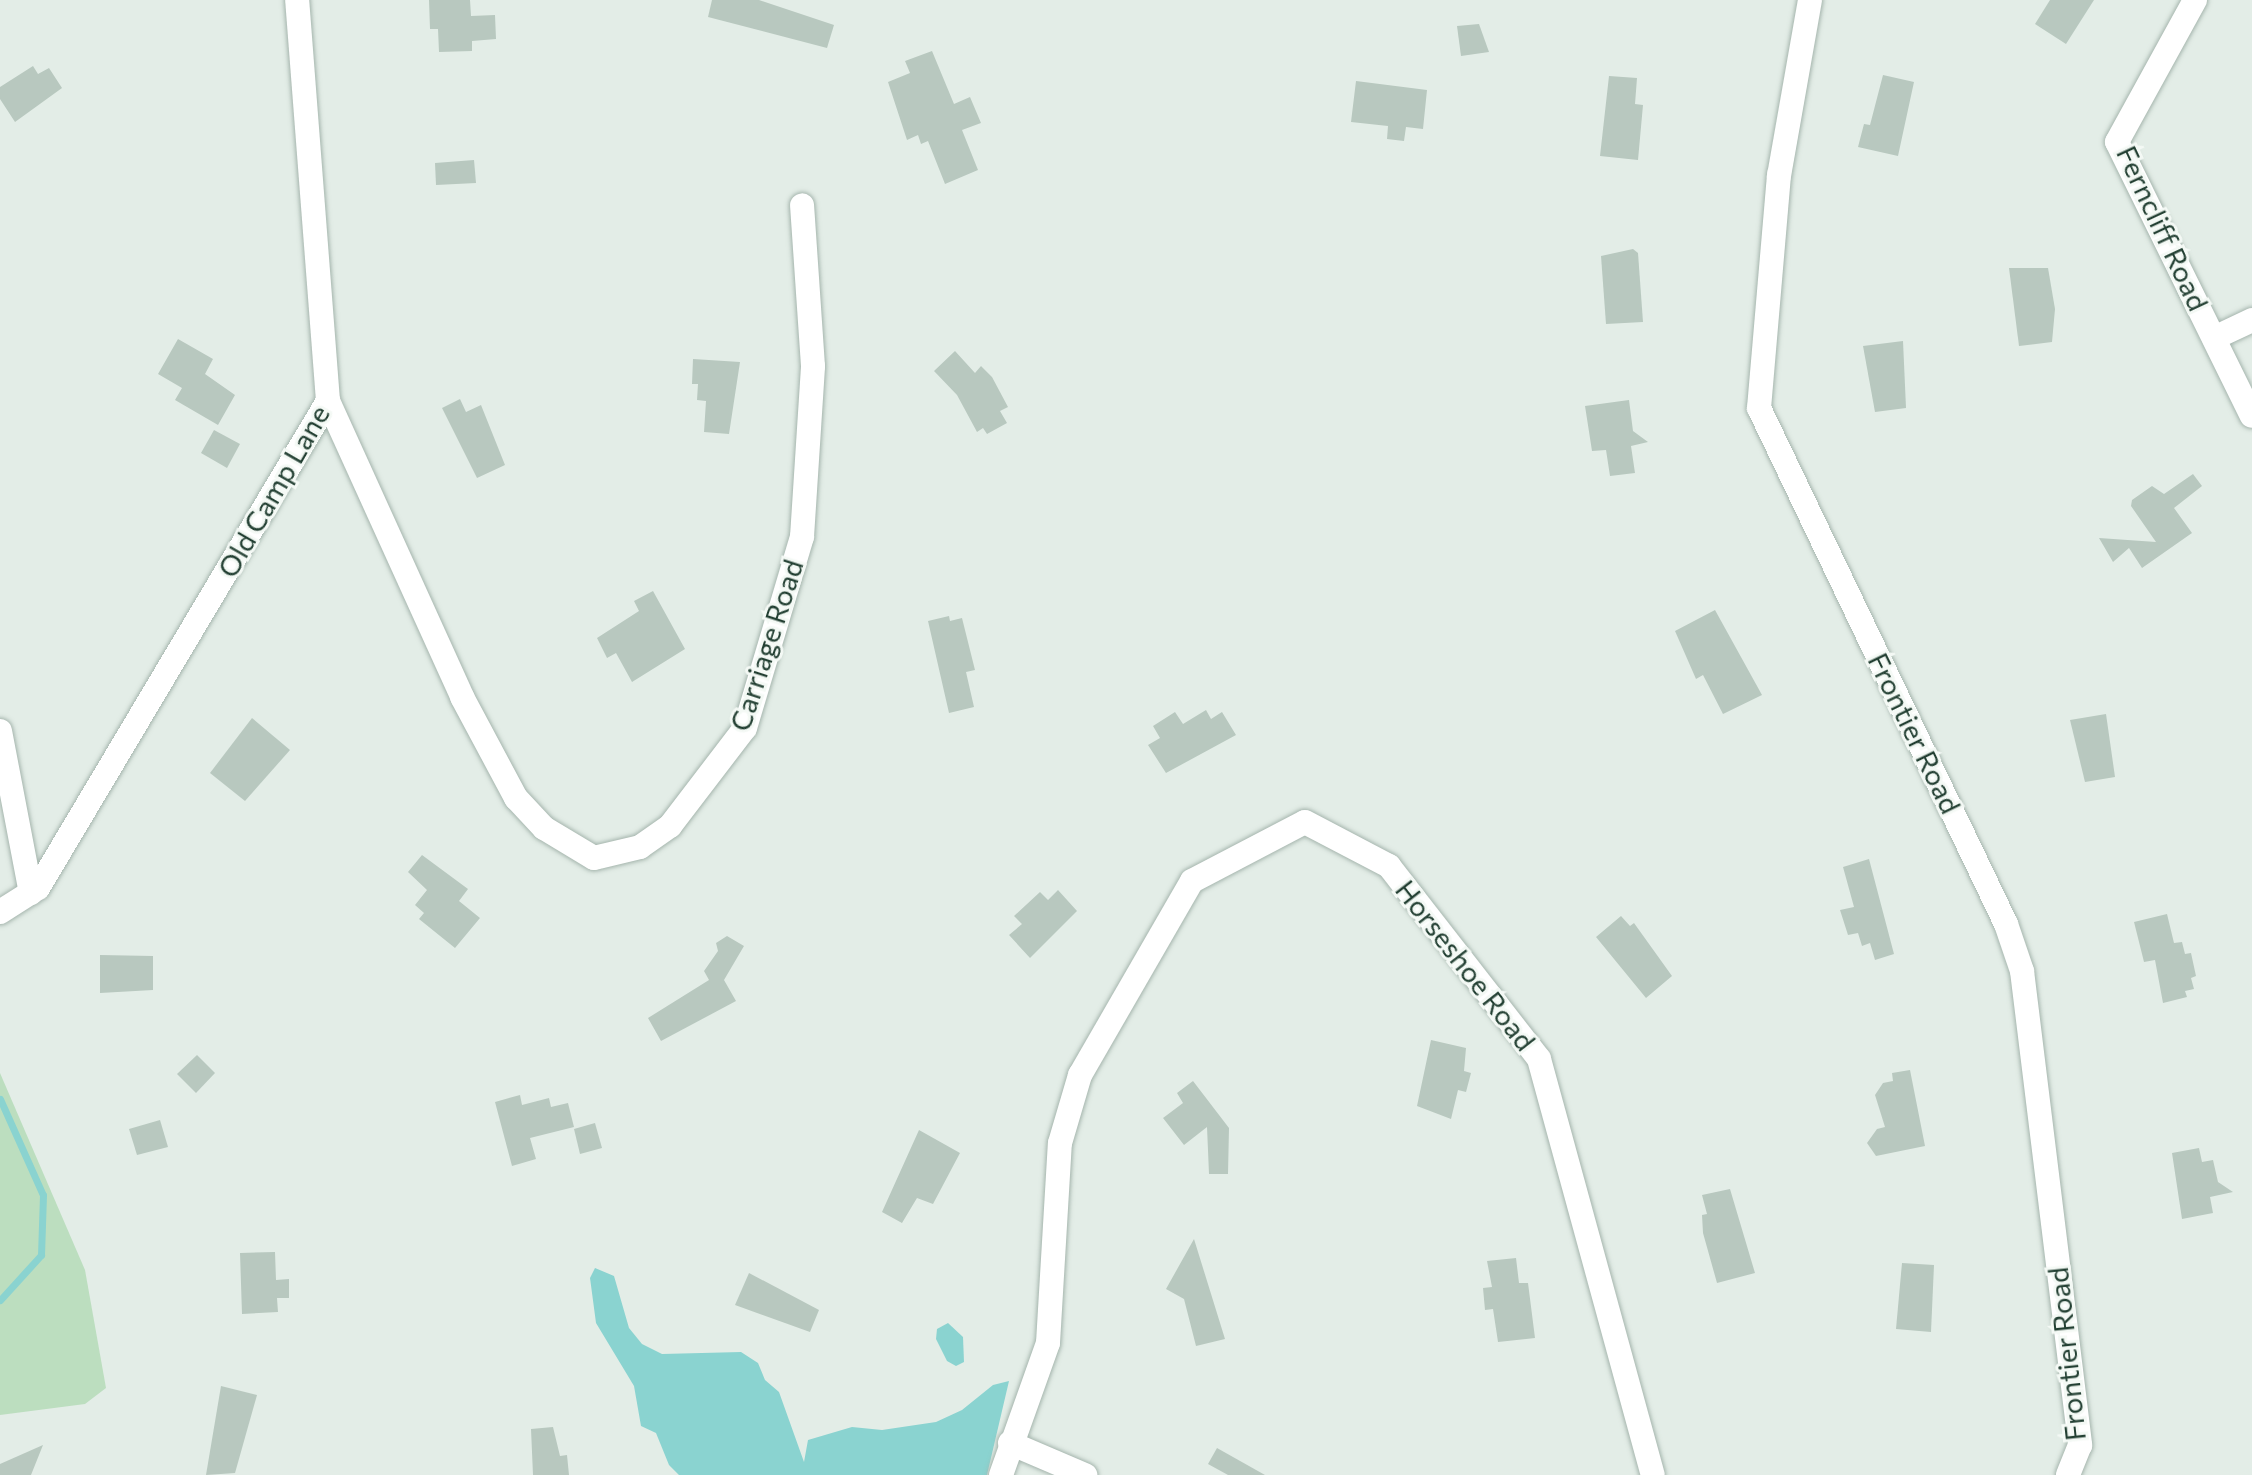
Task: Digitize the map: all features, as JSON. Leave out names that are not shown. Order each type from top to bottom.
[{"type":"street","name":"Old Camp Lane","points":[[0,912],[31,893],[328,401],[297,0]]},
{"type":"street","name":"Frontier Road","points":[[1810,0],[1779,175],[1759,408],[2006,924],[2022,971],[2080,1445],[2068,1475]]},
{"type":"street","name":"Ferncliff Road","points":[[2195,0],[2117,142],[2252,416]]},
{"type":"street","name":"Carriage Road","points":[[328,401],[462,697],[516,798],[544,828],[594,858],[640,847],[670,826],[745,728],[802,537],[813,366],[802,205]]},
{"type":"street","points":[[2214,338],[2252,320]]},
{"type":"street","points":[[0,731],[31,893]]},
{"type":"street","name":"Horseshoe Road","points":[[1001,1475],[1048,1343],[1060,1143],[1080,1075],[1192,881],[1305,822],[1389,866],[1539,1059],[1653,1475]]},
{"type":"street","points":[[1010,1443],[1085,1475]]},
{"type":"green space","points":[[0,1073],[85,1270],[106,1388],[85,1404],[0,1415]]},
{"type":"water","points":[[595,1268],[614,1276],[629,1328],[642,1344],[662,1354],[741,1352],[758,1363],[765,1380],[779,1392],[804,1462],[808,1440],[852,1427],[882,1430],[936,1422],[962,1410],[993,1385],[1009,1381],[987,1475],[679,1475],[669,1465],[656,1433],[641,1426],[634,1386],[596,1323],[590,1278]]},
{"type":"water","points":[[948,1323],[963,1337],[964,1362],[956,1366],[947,1361],[936,1339],[937,1329]]},
{"type":"building","points":[[429,0],[470,0],[471,16],[495,15],[496,39],[472,41],[472,51],[439,52],[438,29],[430,29]]},
{"type":"building","points":[[712,0],[759,0],[834,25],[827,48],[708,17]]},
{"type":"building","points":[[2050,0],[2094,0],[2066,44],[2035,24]]},
{"type":"building","points":[[1479,24],[1489,52],[1461,56],[1457,26]]},
{"type":"building","points":[[932,51],[954,104],[970,97],[981,123],[962,130],[978,170],[945,184],[928,141],[921,144],[918,135],[907,140],[888,82],[910,73],[905,61]]},
{"type":"building","points":[[33,66],[38,74],[49,68],[62,88],[15,122],[0,99],[0,87]]},
{"type":"building","points":[[1883,75],[1914,82],[1898,156],[1858,147],[1864,124],[1870,125]]},
{"type":"building","points":[[1609,76],[1637,78],[1635,104],[1643,105],[1638,160],[1600,156]]},
{"type":"building","points":[[1356,81],[1427,90],[1423,129],[1406,127],[1404,141],[1387,139],[1388,126],[1351,122]]},
{"type":"building","points":[[474,160],[476,183],[436,185],[435,163]]},
{"type":"building","points":[[1633,249],[1638,253],[1643,322],[1606,324],[1601,256]]},
{"type":"building","points":[[2009,268],[2048,268],[2055,309],[2052,342],[2019,346]]},
{"type":"building","points":[[178,339],[213,359],[205,374],[235,395],[218,425],[175,400],[182,388],[158,374]]},
{"type":"building","points":[[1903,341],[1906,408],[1875,412],[1863,346]]},
{"type":"building","points":[[955,351],[975,373],[981,366],[992,377],[1008,407],[1000,411],[1007,423],[987,434],[983,428],[977,432],[957,395],[934,371]]},
{"type":"building","points":[[693,359],[740,362],[729,434],[704,432],[706,401],[697,400],[698,384],[692,384]]},
{"type":"building","points":[[460,399],[466,412],[481,405],[505,465],[477,478],[442,408]]},
{"type":"building","points":[[1629,400],[1633,431],[1648,442],[1631,446],[1635,473],[1610,476],[1606,450],[1592,451],[1585,406]]},
{"type":"building","points":[[214,430],[240,444],[227,468],[201,453]]},
{"type":"building","points":[[2193,474],[2202,486],[2174,508],[2192,533],[2142,568],[2129,548],[2113,562],[2099,538],[2156,542],[2131,506],[2132,500],[2152,486],[2164,494]]},
{"type":"building","points":[[653,591],[685,649],[632,682],[616,653],[607,658],[597,638],[639,611],[634,601]]},
{"type":"building","points":[[1715,610],[1762,695],[1723,714],[1703,675],[1696,679],[1675,631]]},
{"type":"building","points":[[949,616],[950,621],[962,618],[975,670],[966,672],[974,707],[949,713],[928,621]]},
{"type":"building","points":[[1206,710],[1211,719],[1222,712],[1236,735],[1166,773],[1148,745],[1160,738],[1153,726],[1175,712],[1183,724]]},
{"type":"building","points":[[2106,714],[2115,777],[2085,782],[2070,720]]},
{"type":"building","points":[[252,718],[290,750],[245,801],[210,773]]},
{"type":"building","points":[[422,855],[468,889],[459,901],[480,918],[455,948],[419,919],[424,913],[415,905],[427,890],[408,872]]},
{"type":"building","points":[[1869,859],[1894,954],[1875,960],[1870,943],[1862,946],[1858,933],[1848,935],[1840,910],[1854,907],[1843,867]]},
{"type":"building","points":[[1058,890],[1077,911],[1030,958],[1009,935],[1022,924],[1014,916],[1040,892],[1048,900]]},
{"type":"building","points":[[2167,914],[2174,943],[2182,942],[2185,954],[2191,953],[2196,976],[2191,978],[2194,989],[2185,991],[2187,997],[2163,1003],[2155,960],[2144,962],[2134,922]]},
{"type":"building","points":[[1621,916],[1630,926],[1634,923],[1672,976],[1646,998],[1596,937]]},
{"type":"building","points":[[727,936],[744,946],[724,980],[736,1001],[661,1041],[648,1018],[709,980],[704,971],[718,951],[716,943]]},
{"type":"building","points":[[100,955],[153,956],[153,990],[100,993]]},
{"type":"building","points":[[1431,1040],[1466,1048],[1464,1071],[1471,1073],[1466,1092],[1458,1090],[1451,1119],[1417,1106]]},
{"type":"building","points":[[197,1055],[215,1073],[196,1093],[177,1074]]},
{"type":"building","points":[[1910,1070],[1925,1146],[1876,1156],[1867,1143],[1877,1129],[1885,1127],[1875,1095],[1883,1083],[1893,1081],[1892,1073]]},
{"type":"building","points":[[1193,1081],[1229,1128],[1228,1174],[1209,1174],[1207,1127],[1184,1145],[1163,1118],[1183,1103],[1177,1093]]},
{"type":"building","points":[[520,1095],[522,1105],[549,1098],[551,1107],[568,1103],[574,1127],[530,1138],[536,1159],[512,1166],[495,1102]]},
{"type":"building","points":[[160,1120],[168,1147],[137,1155],[129,1129]]},
{"type":"building","points":[[595,1123],[602,1148],[580,1154],[574,1129]]},
{"type":"building","points":[[919,1130],[960,1153],[933,1204],[917,1198],[902,1223],[882,1212]]},
{"type":"building","points":[[2199,1148],[2202,1162],[2213,1160],[2218,1182],[2233,1192],[2210,1197],[2213,1213],[2182,1219],[2172,1153]]},
{"type":"building","points":[[1730,1189],[1755,1273],[1717,1283],[1703,1233],[1702,1215],[1707,1214],[1702,1195]]},
{"type":"building","points":[[1194,1239],[1225,1339],[1196,1346],[1184,1299],[1166,1289]]},
{"type":"building","points":[[275,1252],[276,1280],[289,1279],[289,1298],[277,1298],[278,1312],[242,1314],[240,1253]]},
{"type":"building","points":[[1516,1258],[1519,1283],[1528,1283],[1535,1338],[1498,1342],[1493,1309],[1485,1310],[1483,1288],[1492,1287],[1487,1261]]},
{"type":"building","points":[[1902,1263],[1934,1265],[1931,1332],[1896,1329]]},
{"type":"building","points":[[749,1273],[819,1310],[810,1332],[735,1305]]},
{"type":"building","points":[[221,1386],[257,1395],[235,1473],[206,1475]]},
{"type":"building","points":[[553,1427],[560,1456],[567,1455],[569,1475],[533,1475],[531,1429]]},
{"type":"building","points":[[43,1445],[31,1475],[0,1475],[0,1464]]},
{"type":"building","points":[[1217,1448],[1265,1475],[1228,1475],[1208,1464]]},
{"type":"waterway","points":[[0,1099],[43,1195],[41,1255],[0,1300]]}]
